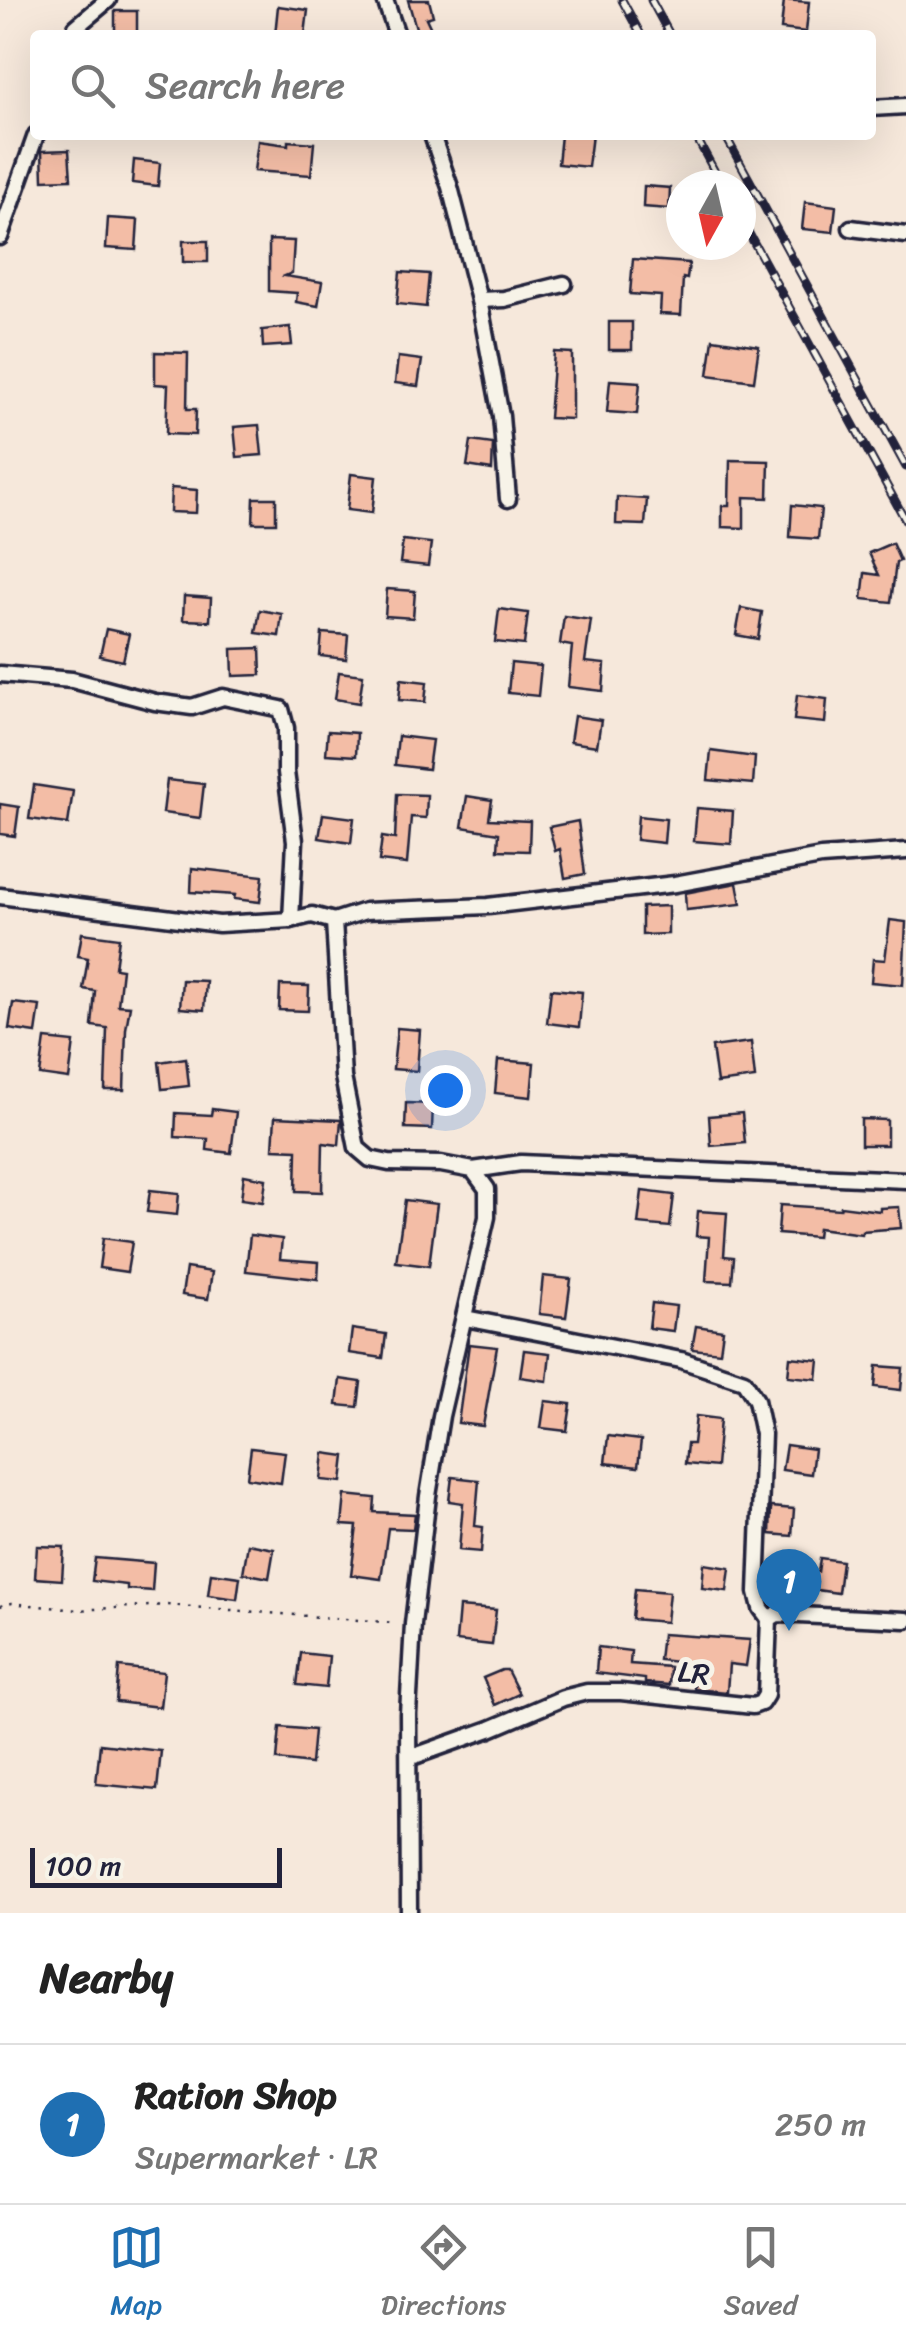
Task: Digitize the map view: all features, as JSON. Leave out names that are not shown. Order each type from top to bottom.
[{"type":"street","points":[[75,30],[108,0]]},
{"type":"street","points":[[384,0],[395,30]]},
{"type":"street","points":[[876,108],[906,106]]},
{"type":"street","points":[[0,238],[34,140]]},
{"type":"street","points":[[434,140],[450,186],[479,300],[500,416],[508,499]]},
{"type":"street","points":[[851,228],[906,234]]},
{"type":"street","points":[[479,300],[504,299],[564,284]]},
{"type":"street","points":[[0,674],[72,680],[155,702],[192,706],[223,698],[281,710],[286,728],[286,772],[295,841],[291,920]]},
{"type":"street","points":[[0,896],[220,924],[312,915],[334,921],[365,911],[488,906],[675,884],[820,857],[906,852]]},
{"type":"street","points":[[334,921],[343,1078],[357,1148],[370,1159],[473,1170],[521,1163],[906,1180]]},
{"type":"street","points":[[409,1913],[408,1714],[413,1624],[441,1416],[486,1218],[488,1189],[473,1170]]},
{"type":"street","points":[[465,1318],[680,1360],[744,1381],[756,1400],[763,1434],[757,1592],[769,1620],[778,1614],[906,1620]]},
{"type":"street","name":"LR","points":[[409,1758],[562,1698],[587,1692],[753,1706],[761,1703],[766,1695],[769,1620]]},
{"type":"path","points":[[0,1606],[77,1610],[167,1604],[413,1624]]},
{"type":"building","points":[[408,0],[429,0],[433,16],[426,18],[432,30],[417,30]]},
{"type":"building","points":[[784,0],[809,2],[806,30],[781,29]]},
{"type":"building","points":[[278,6],[308,10],[306,30],[276,30]]},
{"type":"building","points":[[115,11],[137,11],[137,30],[115,30]]},
{"type":"building","points":[[560,140],[591,140],[588,167],[558,164]]},
{"type":"building","points":[[258,141],[314,143],[311,175],[254,171]]},
{"type":"building","points":[[69,150],[71,179],[43,180],[42,151]]},
{"type":"building","points":[[134,160],[160,163],[158,186],[132,183]]},
{"type":"building","points":[[644,186],[666,188],[666,209],[643,207]]},
{"type":"building","points":[[805,202],[836,206],[833,232],[802,229]]},
{"type":"building","points":[[108,218],[138,220],[136,250],[106,248]]},
{"type":"building","points":[[269,240],[294,241],[292,273],[285,276],[322,282],[318,306],[296,302],[297,293],[269,291]]},
{"type":"building","points":[[183,241],[208,241],[208,262],[183,262]]},
{"type":"building","points":[[633,259],[689,263],[687,279],[683,278],[681,315],[660,314],[661,296],[630,294]]},
{"type":"building","points":[[400,272],[429,274],[426,307],[397,304]]},
{"type":"building","points":[[609,322],[632,322],[632,350],[609,350]]},
{"type":"building","points":[[290,327],[292,345],[263,347],[262,330]]},
{"type":"building","points":[[713,339],[759,346],[754,381],[708,375]]},
{"type":"building","points":[[155,352],[188,353],[187,409],[196,409],[195,435],[166,434],[168,385],[155,384]]},
{"type":"building","points":[[554,352],[572,353],[572,419],[549,418]]},
{"type":"building","points":[[398,357],[422,360],[418,386],[395,383]]},
{"type":"building","points":[[610,380],[640,382],[637,414],[607,412]]},
{"type":"building","points":[[259,425],[262,455],[237,457],[234,427]]},
{"type":"building","points":[[471,441],[493,444],[492,470],[467,466]]},
{"type":"building","points":[[730,460],[769,461],[768,498],[744,497],[744,528],[722,527],[722,506],[729,506]]},
{"type":"building","points":[[351,474],[376,477],[372,513],[347,510]]},
{"type":"building","points":[[171,488],[197,490],[196,513],[170,512]]},
{"type":"building","points":[[617,497],[647,499],[645,525],[616,524]]},
{"type":"building","points":[[254,498],[276,498],[276,523],[253,523]]},
{"type":"building","points":[[792,505],[821,508],[818,539],[790,537]]},
{"type":"building","points":[[403,540],[431,543],[428,566],[400,563]]},
{"type":"building","points":[[892,543],[900,561],[896,563],[891,602],[862,599],[865,573],[879,575],[869,553]]},
{"type":"building","points":[[387,589],[415,591],[413,618],[385,616]]},
{"type":"building","points":[[184,596],[211,598],[210,621],[183,620]]},
{"type":"building","points":[[741,608],[762,612],[758,639],[736,635]]},
{"type":"building","points":[[499,609],[528,613],[524,645],[495,642]]},
{"type":"building","points":[[260,610],[282,614],[279,636],[256,633]]},
{"type":"building","points":[[564,616],[591,620],[585,662],[605,664],[603,691],[568,687],[572,646],[560,644]]},
{"type":"building","points":[[106,629],[129,634],[123,661],[100,656]]},
{"type":"building","points":[[322,633],[348,635],[346,659],[320,656]]},
{"type":"building","points":[[260,648],[261,675],[233,676],[232,649]]},
{"type":"building","points":[[511,663],[541,666],[538,696],[508,693]]},
{"type":"building","points":[[339,672],[363,675],[359,703],[335,699]]},
{"type":"building","points":[[401,679],[427,682],[425,702],[399,700]]},
{"type":"building","points":[[797,695],[827,699],[825,723],[794,720]]},
{"type":"building","points":[[574,716],[601,720],[597,746],[570,742]]},
{"type":"building","points":[[328,731],[357,733],[356,756],[326,754]]},
{"type":"building","points":[[398,736],[432,740],[428,769],[395,765]]},
{"type":"building","points":[[711,751],[755,757],[753,784],[708,780]]},
{"type":"building","points":[[167,780],[204,784],[200,818],[163,813]]},
{"type":"building","points":[[34,785],[73,791],[68,824],[29,819]]},
{"type":"building","points":[[397,794],[427,795],[426,818],[411,817],[407,864],[379,861],[382,837],[395,839]]},
{"type":"building","points":[[467,796],[492,800],[489,819],[530,821],[529,851],[498,850],[499,833],[462,827]]},
{"type":"building","points":[[0,804],[19,807],[15,836],[0,834]]},
{"type":"building","points":[[697,808],[733,811],[731,844],[694,841]]},
{"type":"building","points":[[323,814],[354,818],[351,843],[319,838]]},
{"type":"building","points":[[638,816],[666,819],[664,843],[636,840]]},
{"type":"building","points":[[578,821],[585,874],[565,878],[560,849],[555,851],[549,827]]},
{"type":"building","points":[[192,868],[263,876],[260,902],[234,899],[235,895],[191,892]]},
{"type":"building","points":[[737,883],[741,904],[686,910],[685,893]]},
{"type":"building","points":[[668,906],[668,934],[642,935],[642,907]]},
{"type":"building","points":[[890,920],[906,922],[903,985],[871,982],[873,959],[885,960]]},
{"type":"building","points":[[82,933],[119,938],[115,968],[122,969],[118,1005],[130,1006],[124,1090],[105,1090],[107,1028],[92,1026],[95,991],[83,989],[88,958],[78,956]]},
{"type":"building","points":[[182,980],[206,981],[204,1010],[180,1008]]},
{"type":"building","points":[[280,985],[309,986],[308,1011],[279,1010]]},
{"type":"building","points":[[551,989],[582,992],[579,1027],[547,1023]]},
{"type":"building","points":[[13,1003],[40,1006],[36,1033],[9,1029]]},
{"type":"building","points":[[397,1028],[420,1030],[417,1071],[393,1069]]},
{"type":"building","points":[[45,1039],[74,1042],[69,1079],[40,1075]]},
{"type":"building","points":[[751,1042],[755,1078],[717,1083],[712,1047]]},
{"type":"building","points":[[186,1058],[189,1086],[162,1089],[159,1062]]},
{"type":"building","points":[[498,1060],[534,1063],[531,1097],[495,1093]]},
{"type":"building","points":[[406,1103],[433,1104],[432,1129],[405,1128]]},
{"type":"building","points":[[212,1109],[236,1112],[231,1153],[207,1150],[208,1139],[175,1137],[176,1113],[211,1115]]},
{"type":"building","points":[[742,1113],[745,1143],[711,1146],[709,1116]]},
{"type":"building","points":[[275,1117],[341,1120],[339,1145],[323,1143],[322,1192],[296,1191],[297,1150],[273,1149]]},
{"type":"building","points":[[861,1119],[887,1120],[887,1145],[861,1145]]},
{"type":"building","points":[[244,1175],[266,1179],[263,1202],[241,1199]]},
{"type":"building","points":[[150,1190],[179,1193],[177,1215],[147,1212]]},
{"type":"building","points":[[642,1191],[674,1195],[670,1227],[638,1224]]},
{"type":"building","points":[[405,1200],[437,1204],[429,1266],[396,1262]]},
{"type":"building","points":[[780,1205],[880,1211],[899,1207],[901,1228],[862,1234],[818,1228],[817,1237],[778,1234]]},
{"type":"building","points":[[698,1211],[727,1213],[724,1256],[734,1257],[732,1282],[706,1281],[709,1237],[696,1236]]},
{"type":"building","points":[[250,1235],[282,1239],[280,1259],[319,1262],[318,1279],[246,1271]]},
{"type":"building","points":[[103,1238],[132,1242],[127,1272],[99,1268]]},
{"type":"building","points":[[186,1268],[212,1272],[208,1299],[182,1295]]},
{"type":"building","points":[[543,1276],[571,1279],[566,1317],[539,1314]]},
{"type":"building","points":[[652,1303],[676,1306],[673,1331],[649,1328]]},
{"type":"building","points":[[696,1326],[723,1330],[720,1352],[692,1349]]},
{"type":"building","points":[[352,1329],[386,1334],[383,1358],[349,1353]]},
{"type":"building","points":[[469,1344],[497,1347],[483,1426],[458,1423]]},
{"type":"building","points":[[524,1350],[550,1353],[547,1381],[520,1377]]},
{"type":"building","points":[[790,1357],[819,1360],[817,1379],[788,1376]]},
{"type":"building","points":[[877,1366],[903,1368],[901,1390],[875,1387]]},
{"type":"building","points":[[340,1379],[361,1382],[358,1407],[337,1405]]},
{"type":"building","points":[[545,1401],[571,1404],[567,1431],[541,1428]]},
{"type":"building","points":[[696,1416],[720,1419],[716,1467],[685,1464],[687,1444],[693,1444]]},
{"type":"building","points":[[608,1436],[641,1440],[638,1467],[605,1463]]},
{"type":"building","points":[[786,1445],[814,1449],[811,1474],[782,1470]]},
{"type":"building","points":[[251,1448],[285,1452],[281,1483],[247,1478]]},
{"type":"building","points":[[324,1453],[345,1456],[342,1482],[321,1480]]},
{"type":"building","points":[[452,1477],[479,1480],[475,1526],[483,1527],[481,1552],[459,1550],[463,1503],[449,1501]]},
{"type":"building","points":[[345,1495],[375,1498],[374,1512],[415,1514],[413,1529],[388,1528],[381,1579],[351,1575],[357,1526],[342,1525]]},
{"type":"building","points":[[771,1507],[794,1509],[792,1536],[770,1534]]},
{"type":"building","points":[[248,1544],[274,1549],[269,1578],[243,1573]]},
{"type":"building","points":[[37,1546],[64,1547],[62,1580],[35,1578]]},
{"type":"building","points":[[95,1558],[154,1563],[152,1591],[92,1581]]},
{"type":"building","points":[[820,1558],[842,1561],[838,1593],[795,1587],[794,1597],[769,1595],[769,1567],[818,1572]]},
{"type":"building","points":[[704,1564],[730,1568],[727,1591],[702,1588]]},
{"type":"building","points":[[211,1573],[240,1577],[237,1599],[208,1595]]},
{"type":"building","points":[[635,1589],[669,1592],[666,1622],[632,1619]]},
{"type":"building","points":[[459,1607],[496,1610],[492,1645],[456,1641]]},
{"type":"building","points":[[662,1634],[750,1640],[746,1666],[729,1664],[727,1692],[694,1689],[696,1664],[659,1660]]},
{"type":"building","points":[[598,1647],[631,1651],[630,1664],[670,1667],[669,1685],[596,1673]]},
{"type":"building","points":[[301,1653],[329,1656],[326,1688],[297,1685]]},
{"type":"building","points":[[119,1667],[164,1672],[160,1707],[116,1702]]},
{"type":"building","points":[[507,1670],[519,1694],[495,1705],[483,1678]]},
{"type":"building","points":[[280,1727],[314,1730],[311,1764],[277,1760]]},
{"type":"building","points":[[100,1744],[161,1751],[157,1790],[96,1784]]},
{"type":"railway","points":[[622,0],[638,30]]},
{"type":"railway","points":[[651,0],[667,30]]},
{"type":"railway","points":[[698,140],[714,170]]},
{"type":"railway","points":[[728,140],[906,467]]},
{"type":"railway","points":[[756,246],[906,521]]},
{"type":"place","name":"Ration Shop","points":[[789,1631]]}]
